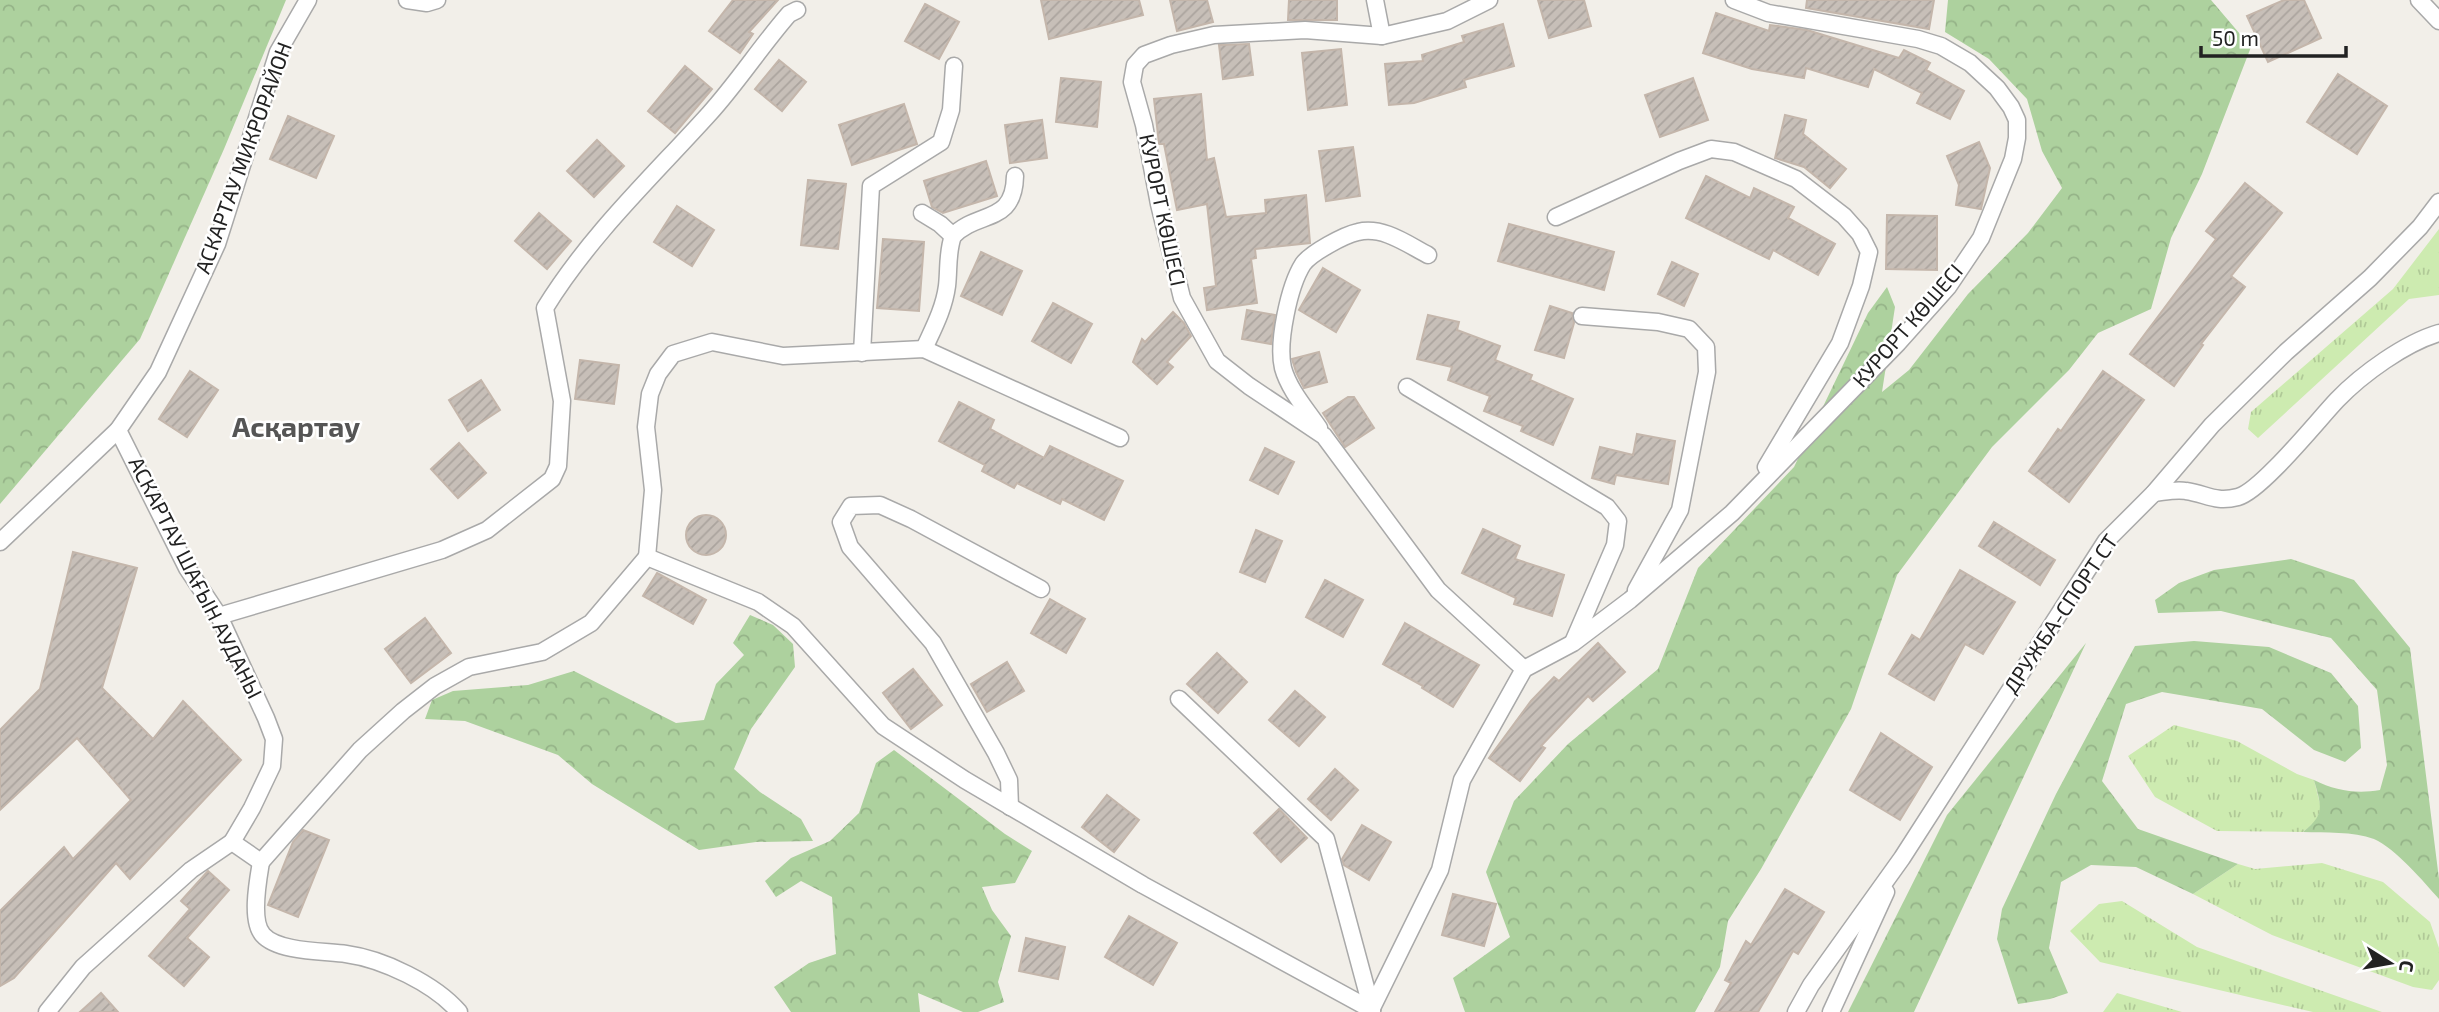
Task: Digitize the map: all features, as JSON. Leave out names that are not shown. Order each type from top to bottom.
[{"type":"street","name":"АСКАРТАУ МИКРОРАЙОН","points":[[0,542],[118,430],[158,372],[217,244],[278,52],[308,0]]},
{"type":"street","points":[[408,0],[427,3],[437,0]]},
{"type":"street","points":[[1375,0],[1382,36]]},
{"type":"street","name":"КУРОРТ КӨШЕСІ","points":[[1489,0],[1447,21],[1382,36],[1305,30],[1213,35],[1144,55],[1135,65],[1132,82],[1182,299],[1217,361],[1249,386],[1324,436],[1438,590],[1524,669],[1573,643],[1630,600],[1732,513],[1898,343],[1948,287],[1981,238],[2013,159],[2017,120],[2011,107],[1997,88],[1970,64],[1941,46],[1918,39],[1768,13],[1734,0]]},
{"type":"street","points":[[2419,0],[2439,21]]},
{"type":"street","points":[[219,616],[442,551],[487,530],[552,479],[558,466],[562,401],[545,308],[564,277],[629,198],[711,112],[789,13],[797,10]]},
{"type":"street","points":[[862,353],[870,186],[941,142],[951,110],[954,66]]},
{"type":"street","points":[[1556,217],[1679,160],[1711,149],[1734,152],[1796,179],[1844,216],[1860,234],[1869,252],[1861,286],[1840,344],[1752,490]]},
{"type":"street","points":[[924,349],[940,314],[947,288],[949,252],[953,236],[963,227],[993,215],[1010,203],[1015,188],[1015,176]]},
{"type":"street","name":"ДРУЖБА-СПОРТ СТ","points":[[1796,1012],[1811,985],[1902,858],[2106,541],[2154,493],[2212,425],[2286,352],[2370,278],[2420,227],[2439,202]]},
{"type":"street","points":[[922,213],[953,236]]},
{"type":"street","points":[[1324,436],[1291,387],[1283,367],[1284,325],[1292,290],[1304,262],[1325,247],[1359,231],[1386,233],[1428,255]]},
{"type":"street","points":[[1582,316],[1658,322],[1689,329],[1706,347],[1707,372],[1680,510],[1630,600]]},
{"type":"street","points":[[2154,493],[2186,491],[2220,499],[2241,497],[2259,484],[2340,397],[2383,363],[2423,338],[2439,333]]},
{"type":"street","points":[[459,1012],[450,1002],[404,972],[349,954],[283,945],[264,937],[256,925],[257,885],[261,862],[360,750],[403,711],[435,686],[469,667],[542,652],[591,623],[647,557],[653,490],[646,427],[650,394],[658,374],[673,354],[712,342],[783,356],[924,349],[1120,438]]},
{"type":"street","points":[[1407,387],[1607,507],[1618,521],[1615,545],[1573,643]]},
{"type":"street","name":"АСКАРТАУ ШАҒЫН АУДАНЫ","points":[[118,430],[187,568],[219,616],[274,739],[272,766],[232,842]]},
{"type":"street","points":[[1010,807],[1009,780],[933,643],[850,547],[841,522],[851,506],[880,505],[1041,589]]},
{"type":"street","points":[[647,557],[758,602],[793,626],[883,726],[1010,807],[1155,892],[1371,1011]]},
{"type":"street","points":[[1371,1011],[1440,870],[1462,780],[1524,669]]},
{"type":"street","points":[[1179,699],[1326,839],[1371,1011]]},
{"type":"street","points":[[47,1012],[83,967],[191,870],[232,842],[261,862]]},
{"type":"street","points":[[1831,1012],[1902,858]]},
{"type":"green space","points":[[0,0],[286,0],[140,339],[0,504]]},
{"type":"green space","points":[[1948,0],[2211,0],[2251,47],[2202,174],[2171,238],[2151,309],[2098,333],[2069,370],[1992,447],[1897,575],[1851,709],[1761,869],[1728,921],[1720,967],[1695,1012],[1465,1012],[1453,978],[1510,937],[1486,872],[1514,801],[1568,744],[1658,669],[1698,568],[1794,467],[1868,313],[1887,287],[1895,307],[1882,392],[1909,370],[1968,294],[2028,233],[2062,188],[2042,151],[2027,99],[1989,59],[1945,32]]},
{"type":"green space","points":[[2439,229],[2439,295],[2409,299],[2258,438],[2248,429],[2251,412],[2393,289]]},
{"type":"green space","points":[[2291,559],[2354,580],[2410,648],[2439,879],[2439,899],[2400,857],[2374,839],[2348,834],[2303,832],[2315,820],[2320,809],[2314,780],[2347,791],[2380,790],[2387,765],[2377,690],[2331,638],[2221,611],[2158,613],[2155,600],[2179,583],[2214,570]]},
{"type":"green space","points":[[750,615],[773,625],[793,644],[795,667],[751,729],[734,769],[760,792],[801,819],[813,841],[756,842],[699,850],[592,784],[558,755],[465,721],[425,719],[432,700],[453,691],[528,685],[574,671],[676,723],[704,720],[716,684],[744,655],[733,643]]},
{"type":"green space","points":[[2194,641],[2269,647],[2331,673],[2358,706],[2361,748],[2345,762],[2314,750],[2262,709],[2162,692],[2126,704],[2102,781],[2138,829],[2238,864],[2193,894],[2136,867],[2091,865],[2061,882],[2049,948],[2068,993],[2018,1004],[1997,939],[2002,909],[2056,794],[2135,646]]},
{"type":"green space","points":[[2086,643],[1914,1012],[1848,1012],[1947,815]]},
{"type":"green space","points":[[2174,725],[2237,741],[2297,774],[2314,780],[2321,808],[2316,821],[2303,832],[2217,831],[2155,797],[2128,756]]},
{"type":"green space","points":[[894,750],[1005,834],[1032,851],[1015,883],[982,887],[992,910],[1011,936],[998,982],[1004,1002],[978,1012],[963,1012],[918,993],[920,1012],[791,1012],[774,987],[809,963],[836,954],[832,897],[801,881],[776,897],[765,881],[791,858],[830,841],[859,813],[876,763]]},
{"type":"green space","points":[[2322,863],[2383,882],[2430,922],[2439,948],[2439,980],[2432,990],[2413,987],[2272,935],[2193,894],[2238,864],[2255,869]]},
{"type":"green space","points":[[2122,901],[2197,947],[2382,1012],[2313,1012],[2100,962],[2070,931],[2099,904]]},
{"type":"green space","points":[[2117,993],[2182,1012],[2103,1012]]},
{"type":"building","points":[[733,0],[778,0],[749,32],[753,34],[740,53],[709,31]]},
{"type":"building","points":[[1041,0],[1139,0],[1143,15],[1049,39]]},
{"type":"building","points":[[1170,0],[1207,0],[1213,22],[1177,31]]},
{"type":"building","points":[[1289,0],[1337,0],[1337,20],[1288,20]]},
{"type":"building","points":[[1538,0],[1584,0],[1591,26],[1549,38]]},
{"type":"building","points":[[1807,0],[1934,0],[1929,29],[1806,8]]},
{"type":"building","points":[[2284,0],[2304,0],[2321,38],[2268,62],[2247,16]]},
{"type":"building","points":[[925,4],[959,22],[939,59],[905,41]]},
{"type":"building","points":[[1716,13],[1769,31],[1770,25],[1807,30],[1899,58],[1904,50],[1930,63],[1926,70],[1964,91],[1950,119],[1917,103],[1922,93],[1874,69],[1868,87],[1806,68],[1804,78],[1752,69],[1703,53]]},
{"type":"building","points":[[1503,24],[1514,66],[1464,80],[1466,87],[1414,103],[1389,105],[1385,64],[1423,61],[1422,55],[1464,42],[1462,36]]},
{"type":"building","points":[[1249,44],[1253,75],[1223,79],[1219,45]]},
{"type":"building","points":[[1341,49],[1347,105],[1308,110],[1302,53]]},
{"type":"building","points":[[779,60],[806,82],[782,111],[755,89]]},
{"type":"building","points":[[685,66],[712,89],[675,133],[648,111]]},
{"type":"building","points":[[2338,74],[2387,106],[2357,154],[2307,122]]},
{"type":"building","points":[[1061,78],[1101,82],[1097,127],[1056,122]]},
{"type":"building","points":[[1693,78],[1708,120],[1660,137],[1645,95]]},
{"type":"building","points":[[1201,94],[1207,160],[1214,158],[1226,217],[1266,213],[1265,200],[1306,195],[1310,243],[1255,249],[1256,258],[1251,259],[1257,303],[1207,310],[1204,288],[1216,286],[1207,204],[1177,210],[1164,144],[1159,144],[1154,99]]},
{"type":"building","points":[[904,104],[917,144],[852,165],[839,125]]},
{"type":"building","points":[[1785,115],[1806,120],[1803,134],[1846,169],[1830,188],[1804,167],[1775,158]]},
{"type":"building","points":[[288,116],[334,136],[316,178],[270,159]]},
{"type":"building","points":[[1042,120],[1047,158],[1010,163],[1005,125]]},
{"type":"building","points":[[597,140],[624,166],[594,197],[567,171]]},
{"type":"building","points":[[1979,142],[1990,168],[1981,209],[1956,205],[1959,185],[1947,156]]},
{"type":"building","points":[[1353,147],[1360,196],[1326,201],[1319,151]]},
{"type":"building","points":[[986,161],[997,196],[943,213],[932,207],[924,181]]},
{"type":"building","points":[[1706,176],[1750,198],[1754,188],[1794,207],[1788,218],[1835,244],[1818,275],[1773,250],[1769,259],[1686,218]]},
{"type":"building","points":[[808,180],[846,184],[838,249],[801,245]]},
{"type":"building","points":[[2245,183],[2282,213],[2231,276],[2245,287],[2201,344],[2203,345],[2174,386],[2130,354],[2216,239],[2206,231]]},
{"type":"building","points":[[677,206],[714,230],[692,266],[654,242]]},
{"type":"building","points":[[539,213],[571,241],[547,269],[515,241]]},
{"type":"building","points":[[1887,215],[1937,216],[1937,270],[1886,269]]},
{"type":"building","points":[[1509,224],[1614,252],[1604,290],[1498,261]]},
{"type":"building","points":[[883,239],[924,242],[919,311],[877,308]]},
{"type":"building","points":[[981,252],[1022,271],[1002,315],[961,296]]},
{"type":"building","points":[[1672,262],[1698,274],[1684,306],[1658,294]]},
{"type":"building","points":[[1323,268],[1360,290],[1336,332],[1299,310]]},
{"type":"building","points":[[1053,303],[1092,324],[1071,363],[1032,341]]},
{"type":"building","points":[[1550,306],[1572,313],[1574,323],[1564,358],[1535,350]]},
{"type":"building","points":[[1247,310],[1275,315],[1271,344],[1242,339]]},
{"type":"building","points":[[1173,312],[1184,323],[1191,336],[1167,362],[1173,367],[1157,384],[1133,362],[1142,339],[1145,342]]},
{"type":"building","points":[[1428,315],[1459,322],[1457,330],[1500,346],[1495,360],[1532,375],[1530,380],[1573,399],[1553,445],[1521,431],[1523,426],[1484,411],[1490,396],[1448,380],[1452,367],[1417,359]]},
{"type":"building","points":[[1319,352],[1327,382],[1304,388],[1292,359]]},
{"type":"building","points":[[580,360],[619,365],[614,404],[575,399]]},
{"type":"building","points":[[190,371],[218,390],[187,437],[159,419]]},
{"type":"building","points":[[2103,371],[2144,400],[2069,502],[2029,471]]},
{"type":"building","points":[[481,380],[500,410],[468,431],[449,400]]},
{"type":"building","points":[[1348,397],[1354,397],[1374,428],[1345,447],[1323,413]]},
{"type":"building","points":[[959,402],[994,420],[990,429],[1044,458],[1050,446],[1123,481],[1104,520],[1062,499],[1060,504],[1017,483],[1014,488],[982,471],[985,465],[939,441]]},
{"type":"building","points":[[1637,434],[1675,441],[1668,484],[1616,475],[1614,484],[1592,478],[1600,447],[1633,455]]},
{"type":"building","points":[[459,443],[486,473],[458,498],[431,469]]},
{"type":"building","points":[[1265,448],[1294,462],[1278,494],[1250,480]]},
{"type":"building","points":[[706,515],[714,516],[720,521],[725,527],[725,543],[720,549],[714,554],[706,555],[698,554],[692,549],[687,543],[686,535],[687,527],[692,521],[698,516]]},
{"type":"building","points":[[1994,522],[2055,560],[2040,585],[1979,546]]},
{"type":"building","points":[[1483,529],[1520,546],[1515,559],[1564,575],[1552,616],[1514,604],[1516,598],[1462,573]]},
{"type":"building","points":[[1256,530],[1282,541],[1265,582],[1240,572]]},
{"type":"building","points":[[73,552],[137,568],[102,688],[153,739],[183,701],[241,760],[130,879],[116,863],[14,978],[0,986],[0,911],[64,847],[73,859],[131,800],[77,738],[0,810],[0,730],[40,689]]},
{"type":"building","points":[[1960,570],[2015,602],[1983,654],[1965,644],[1934,700],[1889,674],[1912,635],[1920,640]]},
{"type":"building","points":[[657,573],[706,600],[693,624],[643,596]]},
{"type":"building","points":[[1325,580],[1363,600],[1343,637],[1306,617]]},
{"type":"building","points":[[1050,599],[1085,619],[1066,653],[1031,633]]},
{"type":"building","points":[[425,618],[451,653],[411,683],[385,649]]},
{"type":"building","points":[[1405,623],[1479,665],[1453,707],[1422,688],[1423,686],[1383,664]]},
{"type":"building","points":[[1598,643],[1625,672],[1593,701],[1588,696],[1541,746],[1545,748],[1520,781],[1489,758],[1531,701],[1554,677],[1559,681]]},
{"type":"building","points":[[1217,653],[1247,682],[1218,713],[1187,684]]},
{"type":"building","points":[[1007,662],[1024,691],[987,712],[971,684]]},
{"type":"building","points":[[913,669],[942,705],[911,729],[883,693]]},
{"type":"building","points":[[1295,691],[1325,717],[1299,746],[1269,720]]},
{"type":"building","points":[[1881,733],[1932,767],[1900,820],[1850,790]]},
{"type":"building","points":[[1335,769],[1358,790],[1331,820],[1308,799]]},
{"type":"building","points":[[1107,795],[1139,820],[1114,852],[1082,827]]},
{"type":"building","points":[[1279,809],[1307,838],[1281,862],[1254,833]]},
{"type":"building","points":[[1362,825],[1391,842],[1369,880],[1344,865],[1342,859]]},
{"type":"building","points":[[303,830],[329,840],[298,917],[268,905],[293,842]]},
{"type":"building","points":[[208,871],[229,890],[187,938],[209,957],[184,986],[149,956],[190,909],[181,901]]},
{"type":"building","points":[[1785,889],[1824,912],[1798,954],[1793,951],[1758,1012],[1715,1012],[1731,983],[1725,980],[1746,941],[1751,945]]},
{"type":"building","points":[[1453,894],[1496,904],[1484,946],[1442,935]]},
{"type":"building","points":[[1129,916],[1177,943],[1153,985],[1105,957]]},
{"type":"building","points":[[1026,938],[1065,947],[1058,979],[1019,971]]},
{"type":"building","points":[[101,993],[118,1012],[80,1012]]},
{"type":"district","name":"Асқартау","points":[[296,427]]}]
